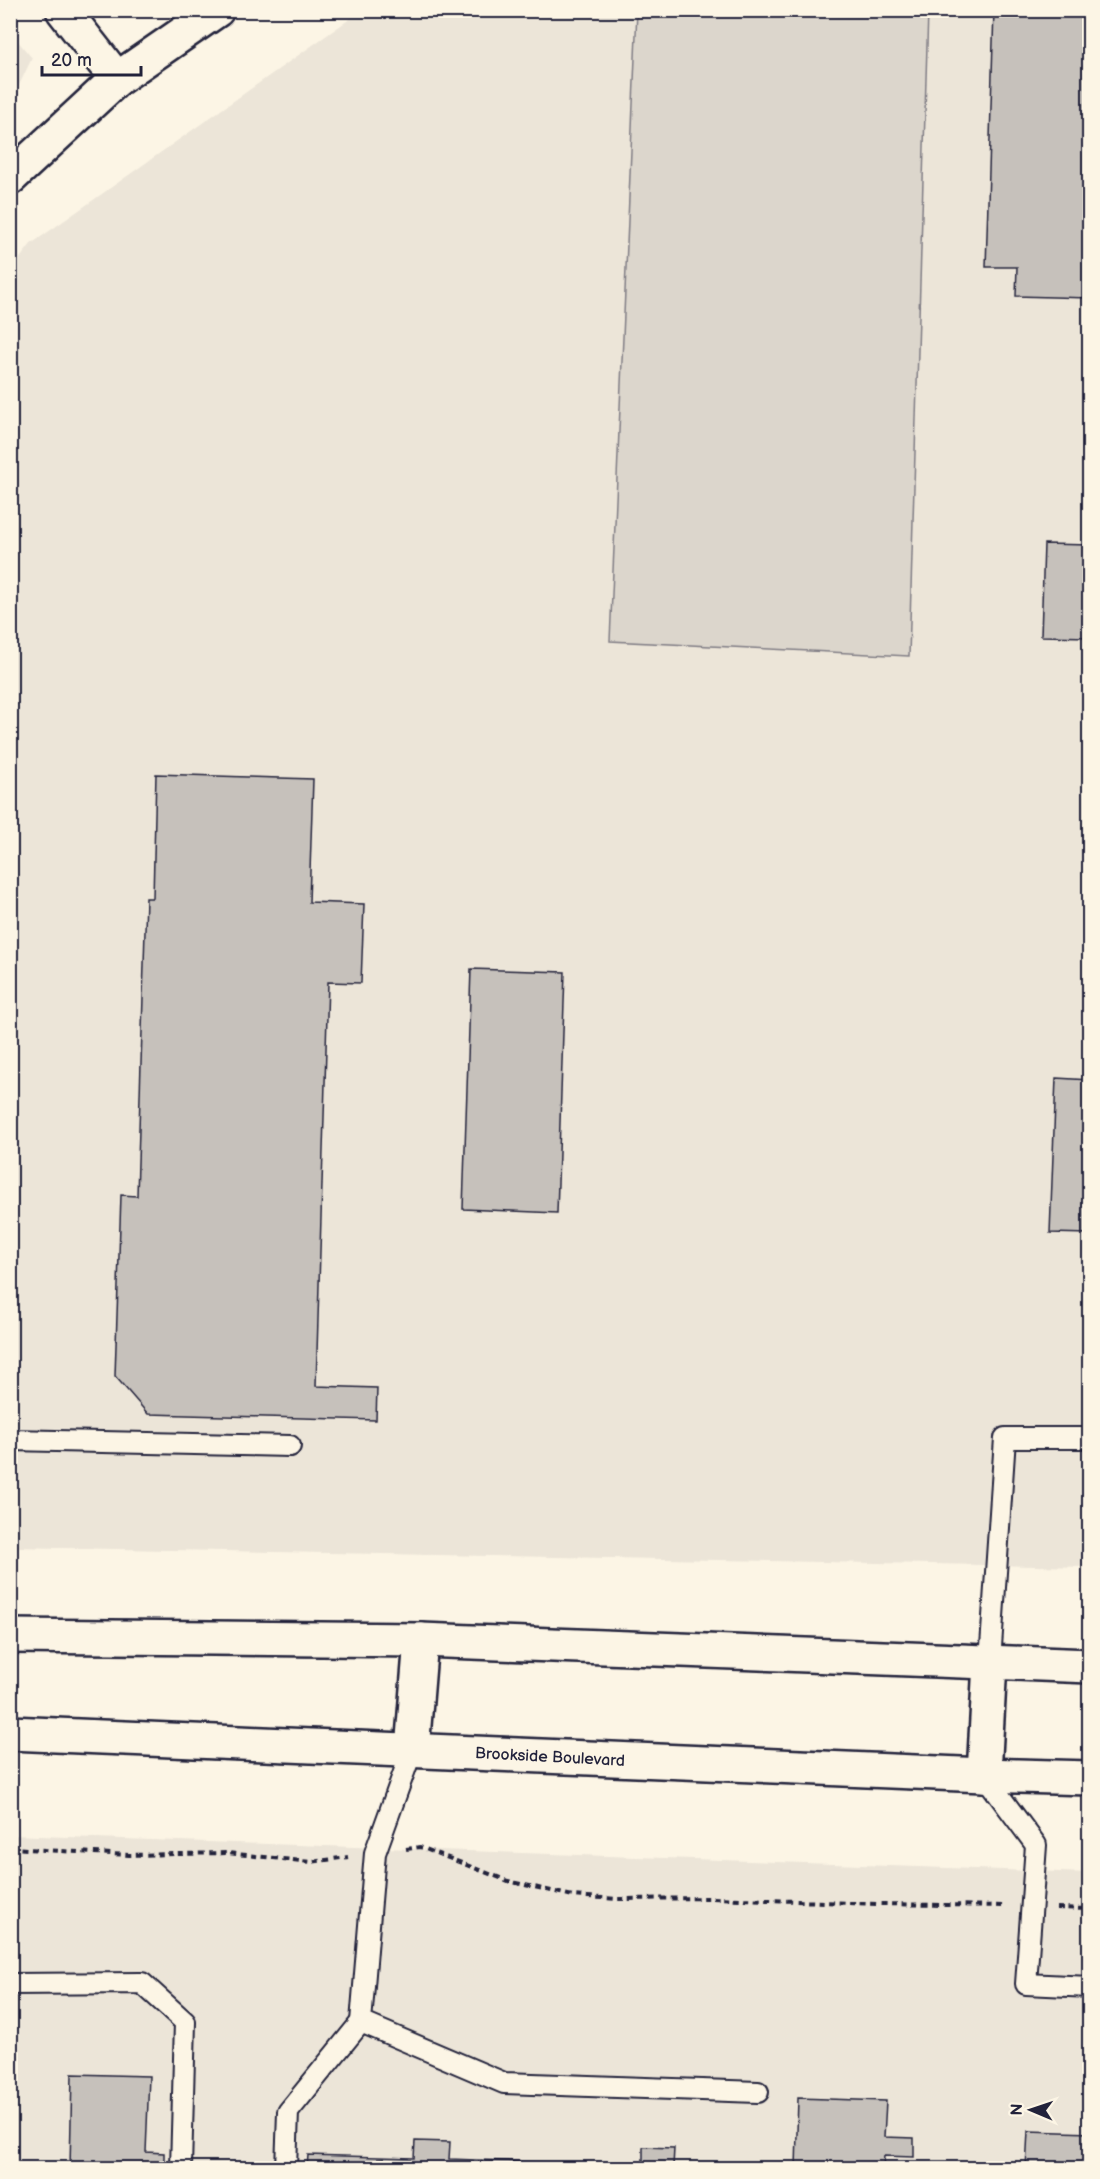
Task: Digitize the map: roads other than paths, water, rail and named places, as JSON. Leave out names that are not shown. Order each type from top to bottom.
[{"type":"main road","points":[[63,10],[117,79]]},
{"type":"main road","points":[[10,178],[117,79],[217,10]]},
{"type":"main road","points":[[10,1622],[44,1637]]},
{"type":"main road","points":[[10,1636],[420,1640],[1089,1666]]},
{"type":"main road","points":[[412,1750],[420,1640]]},
{"type":"main road","points":[[984,1775],[990,1662]]},
{"type":"main road","name":"Brookside Boulevard","points":[[10,1733],[1089,1778]]},
{"type":"lane","points":[[990,1662],[1005,1438],[1089,1438]]},
{"type":"lane","points":[[10,1440],[290,1446]]},
{"type":"lane","points":[[286,2169],[288,2112],[361,2022],[375,1853],[412,1750]]},
{"type":"lane","points":[[984,1775],[1036,1845],[1026,1984],[1089,1987]]},
{"type":"lane","points":[[10,1984],[142,1983],[185,2022],[181,2169]]},
{"type":"lane","points":[[361,2022],[504,2083],[758,2092]]}]
